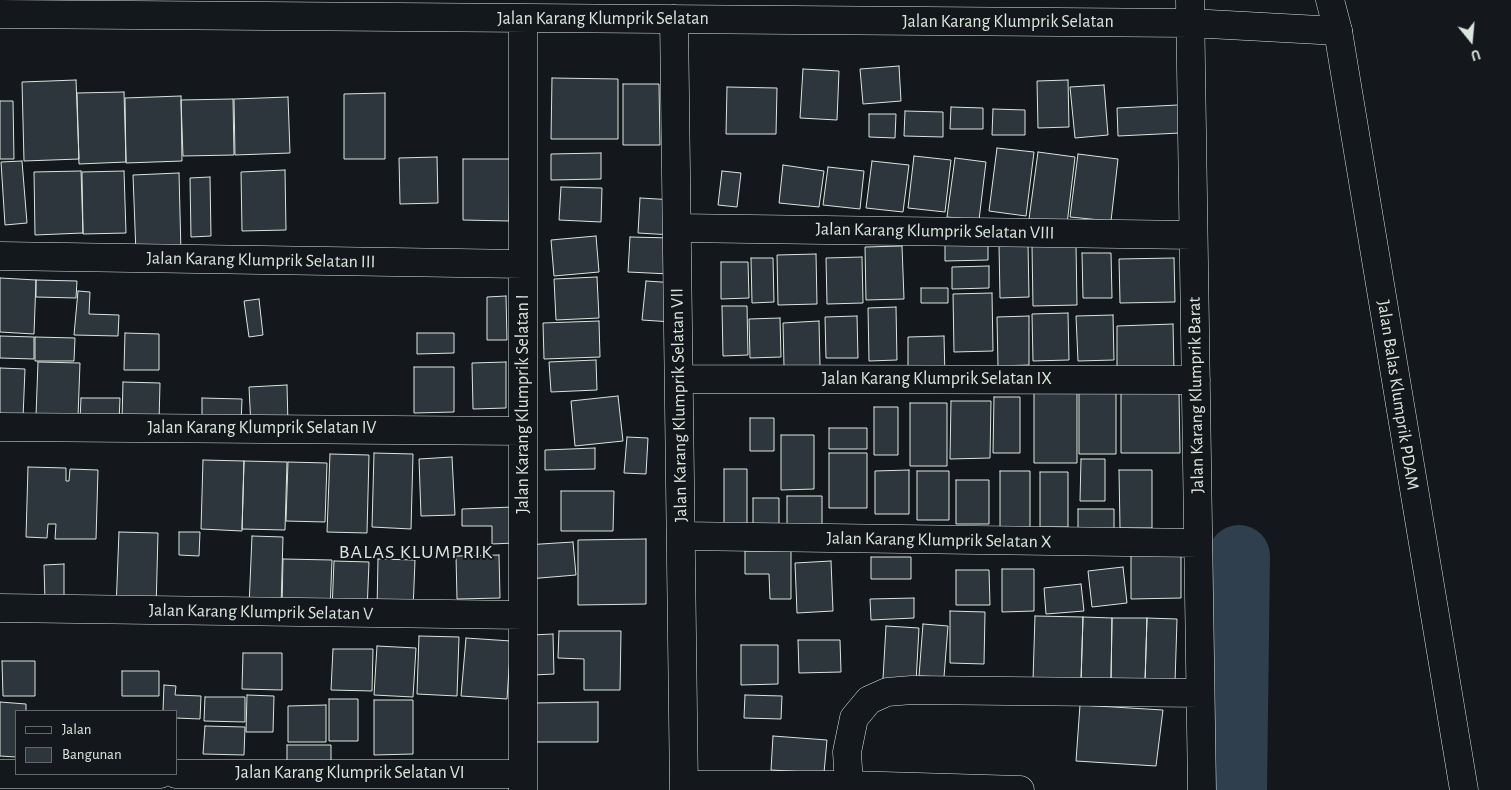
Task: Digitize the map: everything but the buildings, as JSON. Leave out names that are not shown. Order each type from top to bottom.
[{"type":"street","name":"Jalan Balas Klumprik PDAM","points":[[1330,0],[1338,32],[1464,790]]},
{"type":"street","name":"Jalan Karang Klumprik Selatan","points":[[0,14],[674,19],[1200,18],[1338,32]]},
{"type":"street","name":"Jalan Karang Klumprik Selatan I","points":[[523,18],[523,782]]},
{"type":"street","name":"Jalan Karang Klumprik Barat","points":[[1200,18],[1193,235],[1202,790]]},
{"type":"street","name":"Jalan Karang Klumprik Selatan VII","points":[[674,19],[684,788]]},
{"type":"street","name":"Jalan Karang Klumprik Selatan VIII","points":[[677,228],[1193,235]]},
{"type":"street","name":"Jalan Karang Klumprik Selatan III","points":[[0,256],[523,264]]},
{"type":"street","name":"Jalan Karang Klumprik Selatan IX","points":[[679,379],[1196,380]]},
{"type":"street","name":"Jalan Karang Klumprik Selatan IV","points":[[0,427],[523,431]]},
{"type":"street","name":"Jalan Karang Klumprik Selatan X","points":[[681,536],[1198,543]]},
{"type":"street","name":"Jalan Karang Klumprik Selatan V","points":[[0,608],[523,615]]},
{"type":"street","points":[[849,785],[848,752],[854,718],[869,700],[887,692],[912,690],[1200,693]]},
{"type":"street","points":[[0,774],[15,774]]},
{"type":"street","name":"Jalan Karang Klumprik Selatan VI","points":[[178,774],[523,782]]},
{"type":"street","points":[[684,788],[849,785],[1020,790]]},
{"type":"waterway","points":[[1236,790],[1239,556]]},
{"type":"district","name":"BALAS KLUMPRIK","points":[[416,552]]}]
